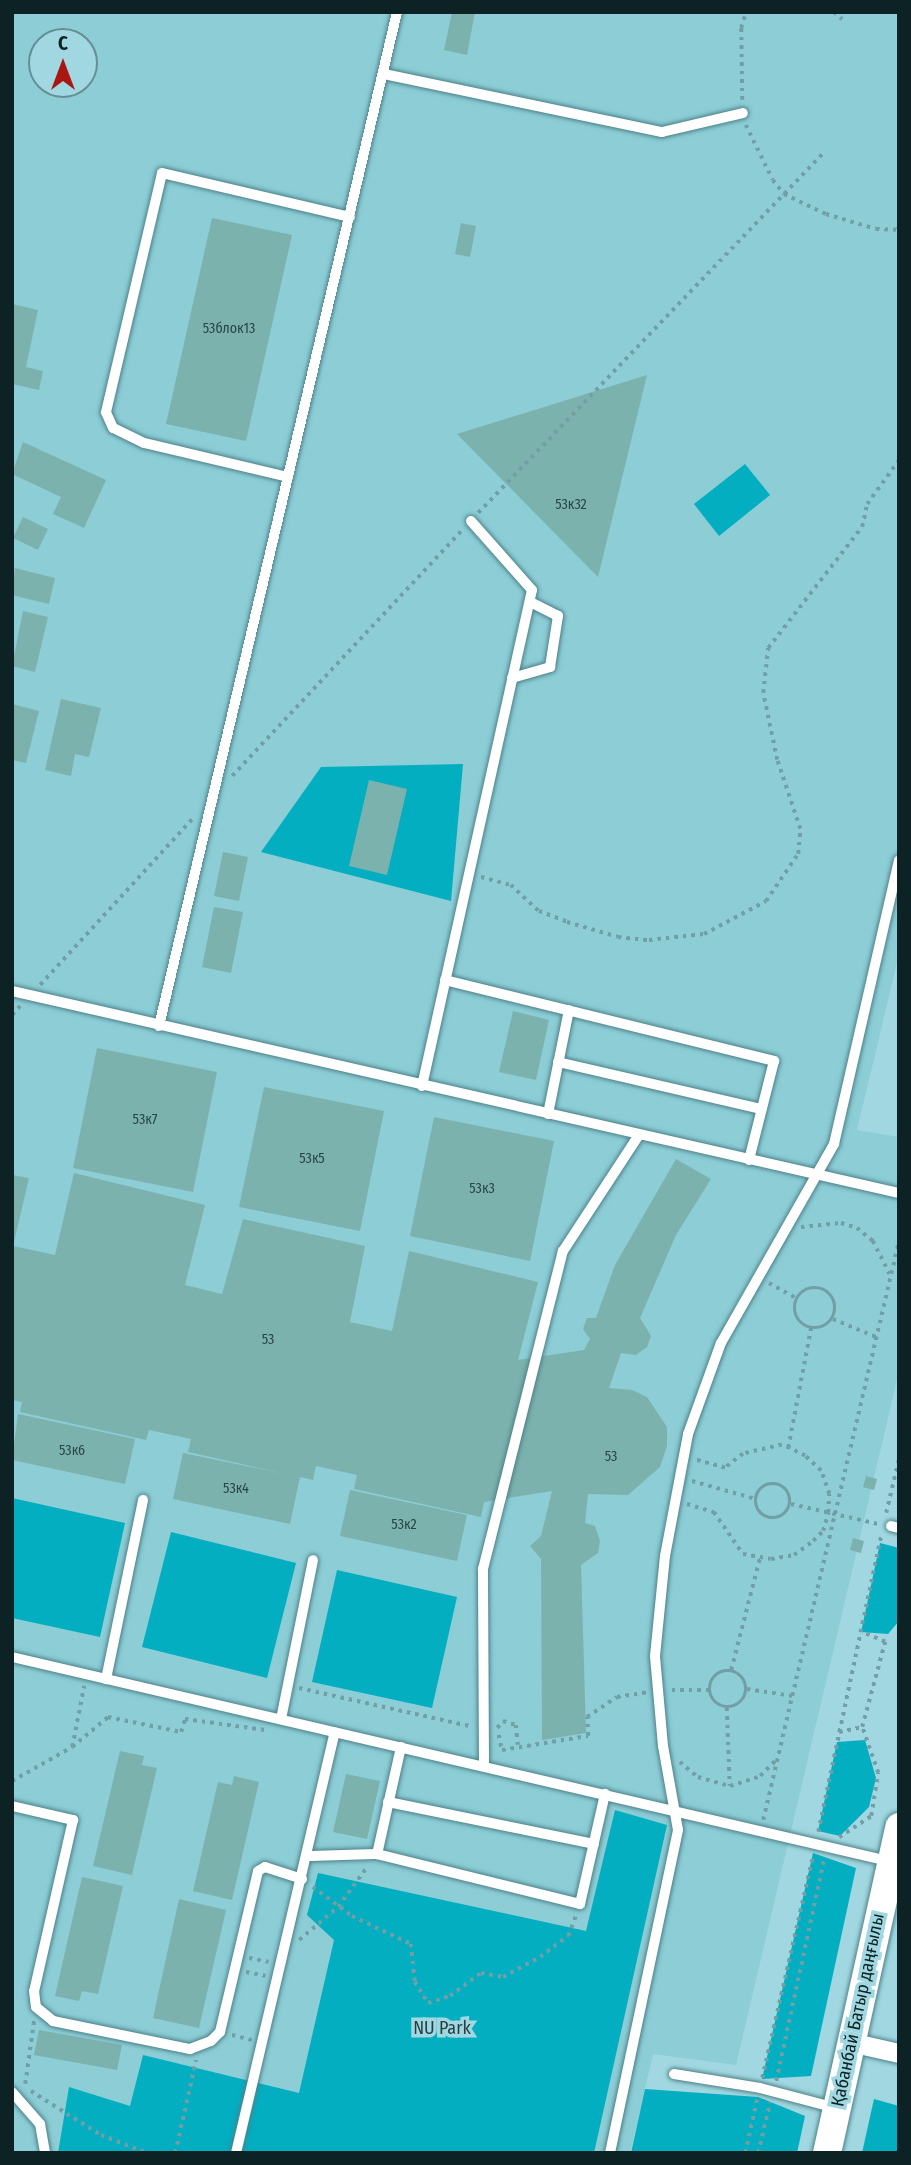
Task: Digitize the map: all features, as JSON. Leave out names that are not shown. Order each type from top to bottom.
[{"type":"main road","name":"Қабанбай Батыр даңғылы","points":[[827,2153],[899,1827]]},
{"type":"street","points":[[850,2042],[899,2053]]},
{"type":"lane","points":[[159,1026],[397,12]]},
{"type":"lane","points":[[384,74],[662,132],[743,113]]},
{"type":"lane","points":[[288,477],[144,443],[113,428],[106,412],[162,173],[350,217]]},
{"type":"lane","points":[[422,1086],[532,590],[471,521]]},
{"type":"lane","points":[[512,678],[550,667],[558,616],[530,602]]},
{"type":"lane","points":[[610,2153],[678,1830],[663,1746],[655,1656],[664,1556],[684,1457],[721,1343],[756,1276],[820,1175],[834,1144],[899,860]]},
{"type":"lane","points":[[445,979],[774,1061],[749,1160]]},
{"type":"lane","points":[[12,991],[899,1193]]},
{"type":"lane","points":[[548,1114],[569,1010]]},
{"type":"lane","points":[[558,1062],[762,1109]]},
{"type":"lane","points":[[484,1766],[483,1569],[563,1251],[639,1135]]},
{"type":"lane","points":[[106,1679],[143,1500]]},
{"type":"lane","points":[[281,1720],[313,1560]]},
{"type":"lane","points":[[12,1657],[891,1861]]},
{"type":"lane","points":[[236,2153],[279,1965],[308,1856],[335,1732]]},
{"type":"lane","points":[[376,1854],[401,1747]]},
{"type":"lane","points":[[308,1856],[376,1854],[580,1904],[605,1794]]},
{"type":"lane","points":[[388,1802],[594,1844]]},
{"type":"lane","points":[[12,1806],[73,1820],[34,1992],[36,2007],[53,2021],[198,2048],[220,2032],[258,1871],[265,1867],[302,1879]]},
{"type":"lane","points":[[674,2074],[760,2088],[836,2108]]},
{"type":"lane","points":[[12,2092],[40,2124],[45,2153]]},
{"type":"path","points":[[746,12],[741,28],[743,113],[767,169],[784,194],[826,214],[876,229],[899,230]]},
{"type":"path","points":[[834,12],[842,19]]},
{"type":"path","points":[[12,1015],[471,521],[823,153]]},
{"type":"path","points":[[469,874],[511,885],[539,911],[566,922],[639,939],[704,934],[766,901],[798,854],[800,829],[777,760],[763,693],[768,648],[862,527],[867,504],[899,460]]},
{"type":"path","points":[[784,1230],[841,1223],[857,1228],[873,1241],[890,1276]]},
{"type":"path","points":[[761,1830],[899,1240]]},
{"type":"path","points":[[756,1276],[798,1299]]},
{"type":"path","points":[[816,1287],[829,1293],[836,1305],[833,1319],[822,1327],[811,1327],[797,1318],[798,1299],[803,1292],[816,1287]]},
{"type":"path","points":[[833,1319],[876,1337]]},
{"type":"path","points":[[788,1448],[811,1327]]},
{"type":"path","points":[[675,1501],[714,1512],[743,1554],[760,1557],[794,1555],[823,1531],[828,1513],[829,1494],[821,1471],[788,1448],[782,1446],[743,1454],[725,1468],[684,1457]]},
{"type":"path","points":[[746,2153],[861,1632],[891,1526],[899,1458]]},
{"type":"path","points":[[680,1477],[756,1499]]},
{"type":"path","points":[[791,1504],[776,1519],[758,1510],[756,1499],[761,1489],[781,1486],[791,1504],[891,1526]]},
{"type":"path","points":[[731,1671],[760,1557]]},
{"type":"path","points":[[758,2153],[827,1846],[871,1816],[878,1773],[862,1727],[885,1642],[861,1632]]},
{"type":"path","points":[[731,1671],[743,1677],[747,1689],[743,1701],[727,1707],[719,1706],[711,1690],[719,1673],[731,1671]]},
{"type":"path","points":[[72,1747],[86,1674]]},
{"type":"path","points":[[288,1686],[483,1731]]},
{"type":"path","points":[[747,1689],[793,1696]]},
{"type":"path","points":[[518,1745],[516,1724],[503,1721],[497,1727],[502,1750],[518,1745],[589,1736],[587,1717],[617,1697],[659,1690],[711,1690]]},
{"type":"path","points":[[727,1707],[730,1786]]},
{"type":"path","points":[[12,1782],[72,1747],[108,1717],[181,1732],[185,1719],[264,1731],[269,1717]]},
{"type":"path","points":[[839,1732],[862,1727]]},
{"type":"path","points":[[663,1746],[698,1777],[730,1786],[760,1776],[779,1758]]},
{"type":"path","points":[[285,1948],[314,1931],[338,1907],[376,1854]]},
{"type":"path","points":[[302,1879],[338,1907],[411,1944],[415,1982],[428,2003],[450,1996],[481,1973],[503,1977],[540,1958],[568,1936],[580,1904]]},
{"type":"path","points":[[237,1955],[279,1965]]},
{"type":"path","points":[[234,1969],[276,1979]]},
{"type":"path","points":[[36,2007],[23,2081],[27,2090],[101,2135],[147,2153]]},
{"type":"path","points":[[220,2032],[261,2042]]},
{"type":"path","points":[[175,2153],[198,2048]]},
{"type":"shaded area","points":[[12,12],[899,12],[899,954],[857,1130],[899,1137],[899,1371],[736,2065],[653,2054],[630,2153],[12,2153]]},
{"type":"green space","points":[[745,464],[770,495],[719,536],[694,504]]},
{"type":"green space","points":[[463,764],[451,901],[261,852],[321,767]]},
{"type":"green space","points":[[12,1498],[125,1523],[100,1637],[12,1618]]},
{"type":"green space","points":[[171,1532],[296,1563],[267,1678],[142,1647]]},
{"type":"green space","points":[[880,1543],[899,1548],[899,1621],[888,1634],[861,1632]]},
{"type":"green space","points":[[337,1570],[457,1597],[432,1708],[312,1682]]},
{"type":"green space","points":[[865,1740],[876,1778],[869,1807],[840,1836],[818,1831],[837,1742]]},
{"type":"green space","name":"NU Park","points":[[615,1810],[667,1825],[594,2153],[58,2153],[69,2087],[130,2106],[143,2055],[299,2093],[334,1940],[307,1915],[318,1873],[586,1931]]},
{"type":"green space","points":[[813,1853],[856,1868],[811,2076],[762,2079]]},
{"type":"green space","points":[[645,2089],[758,2097],[805,2116],[797,2153],[631,2153]]},
{"type":"green space","points":[[874,2099],[899,2106],[899,2153],[862,2153]]},
{"type":"building","points":[[452,12],[475,12],[467,55],[444,50]]},
{"type":"building","points":[[212,218],[292,235],[246,441],[166,424]]},
{"type":"building","points":[[461,223],[476,226],[470,257],[455,254]]},
{"type":"building","points":[[12,304],[38,310],[26,367],[43,371],[39,390],[12,384]]},
{"type":"building","points":[[647,375],[598,577],[457,434]]},
{"type":"building","points":[[23,442],[106,480],[84,528],[53,514],[61,497],[12,474]]},
{"type":"building","points":[[23,517],[48,529],[38,550],[13,538]]},
{"type":"building","points":[[15,568],[55,578],[49,604],[12,595]]},
{"type":"building","points":[[23,611],[48,617],[35,672],[12,666]]},
{"type":"building","points":[[61,699],[101,708],[89,757],[75,754],[71,776],[45,770]]},
{"type":"building","points":[[12,704],[39,711],[26,763],[12,760]]},
{"type":"building","points":[[369,780],[407,789],[387,875],[349,866]]},
{"type":"building","points":[[223,852],[248,857],[239,901],[214,896]]},
{"type":"building","points":[[214,907],[243,912],[231,973],[202,967]]},
{"type":"building","points":[[513,1011],[549,1020],[536,1080],[499,1072]]},
{"type":"building","points":[[97,1048],[217,1072],[193,1192],[73,1168]]},
{"type":"building","points":[[264,1087],[384,1111],[360,1231],[239,1207]]},
{"type":"building","points":[[434,1117],[554,1141],[530,1261],[410,1236]]},
{"type":"building","points":[[676,1159],[711,1179],[676,1235],[640,1318],[651,1336],[647,1347],[636,1355],[621,1353],[609,1388],[632,1390],[647,1397],[667,1427],[667,1446],[660,1467],[628,1495],[588,1494],[585,1523],[595,1526],[600,1541],[598,1553],[581,1565],[586,1733],[542,1740],[541,1559],[530,1546],[541,1536],[552,1491],[484,1502],[481,1517],[354,1489],[357,1475],[316,1466],[313,1480],[300,1477],[290,1524],[173,1499],[183,1453],[290,1475],[188,1452],[191,1439],[149,1430],[146,1440],[20,1412],[22,1402],[12,1400],[12,1175],[29,1178],[13,1246],[55,1255],[74,1173],[205,1205],[185,1285],[222,1294],[243,1219],[365,1246],[350,1322],[392,1331],[409,1251],[538,1282],[518,1360],[584,1350],[590,1339],[583,1329],[587,1318],[596,1318],[615,1265]]},
{"type":"building","points":[[18,1414],[135,1439],[125,1484],[12,1460]]},
{"type":"building","points":[[866,1476],[877,1479],[874,1490],[863,1487]]},
{"type":"building","points":[[350,1490],[467,1515],[457,1561],[340,1536]]},
{"type":"building","points":[[853,1538],[864,1541],[861,1553],[850,1550]]},
{"type":"building","points":[[120,1751],[144,1756],[142,1765],[157,1768],[132,1875],[93,1866]]},
{"type":"building","points":[[346,1774],[380,1781],[367,1839],[333,1832]]},
{"type":"building","points":[[234,1776],[259,1782],[232,1900],[193,1891],[218,1782],[232,1785]]},
{"type":"building","points":[[82,1877],[123,1886],[98,1994],[82,1991],[79,2001],[55,1996]]},
{"type":"building","points":[[179,1899],[226,1910],[199,2028],[153,2018]]},
{"type":"building","points":[[39,2030],[122,2045],[117,2070],[34,2055]]},
{"type":"tram line","points":[[897,2153],[899,2145]]}]
